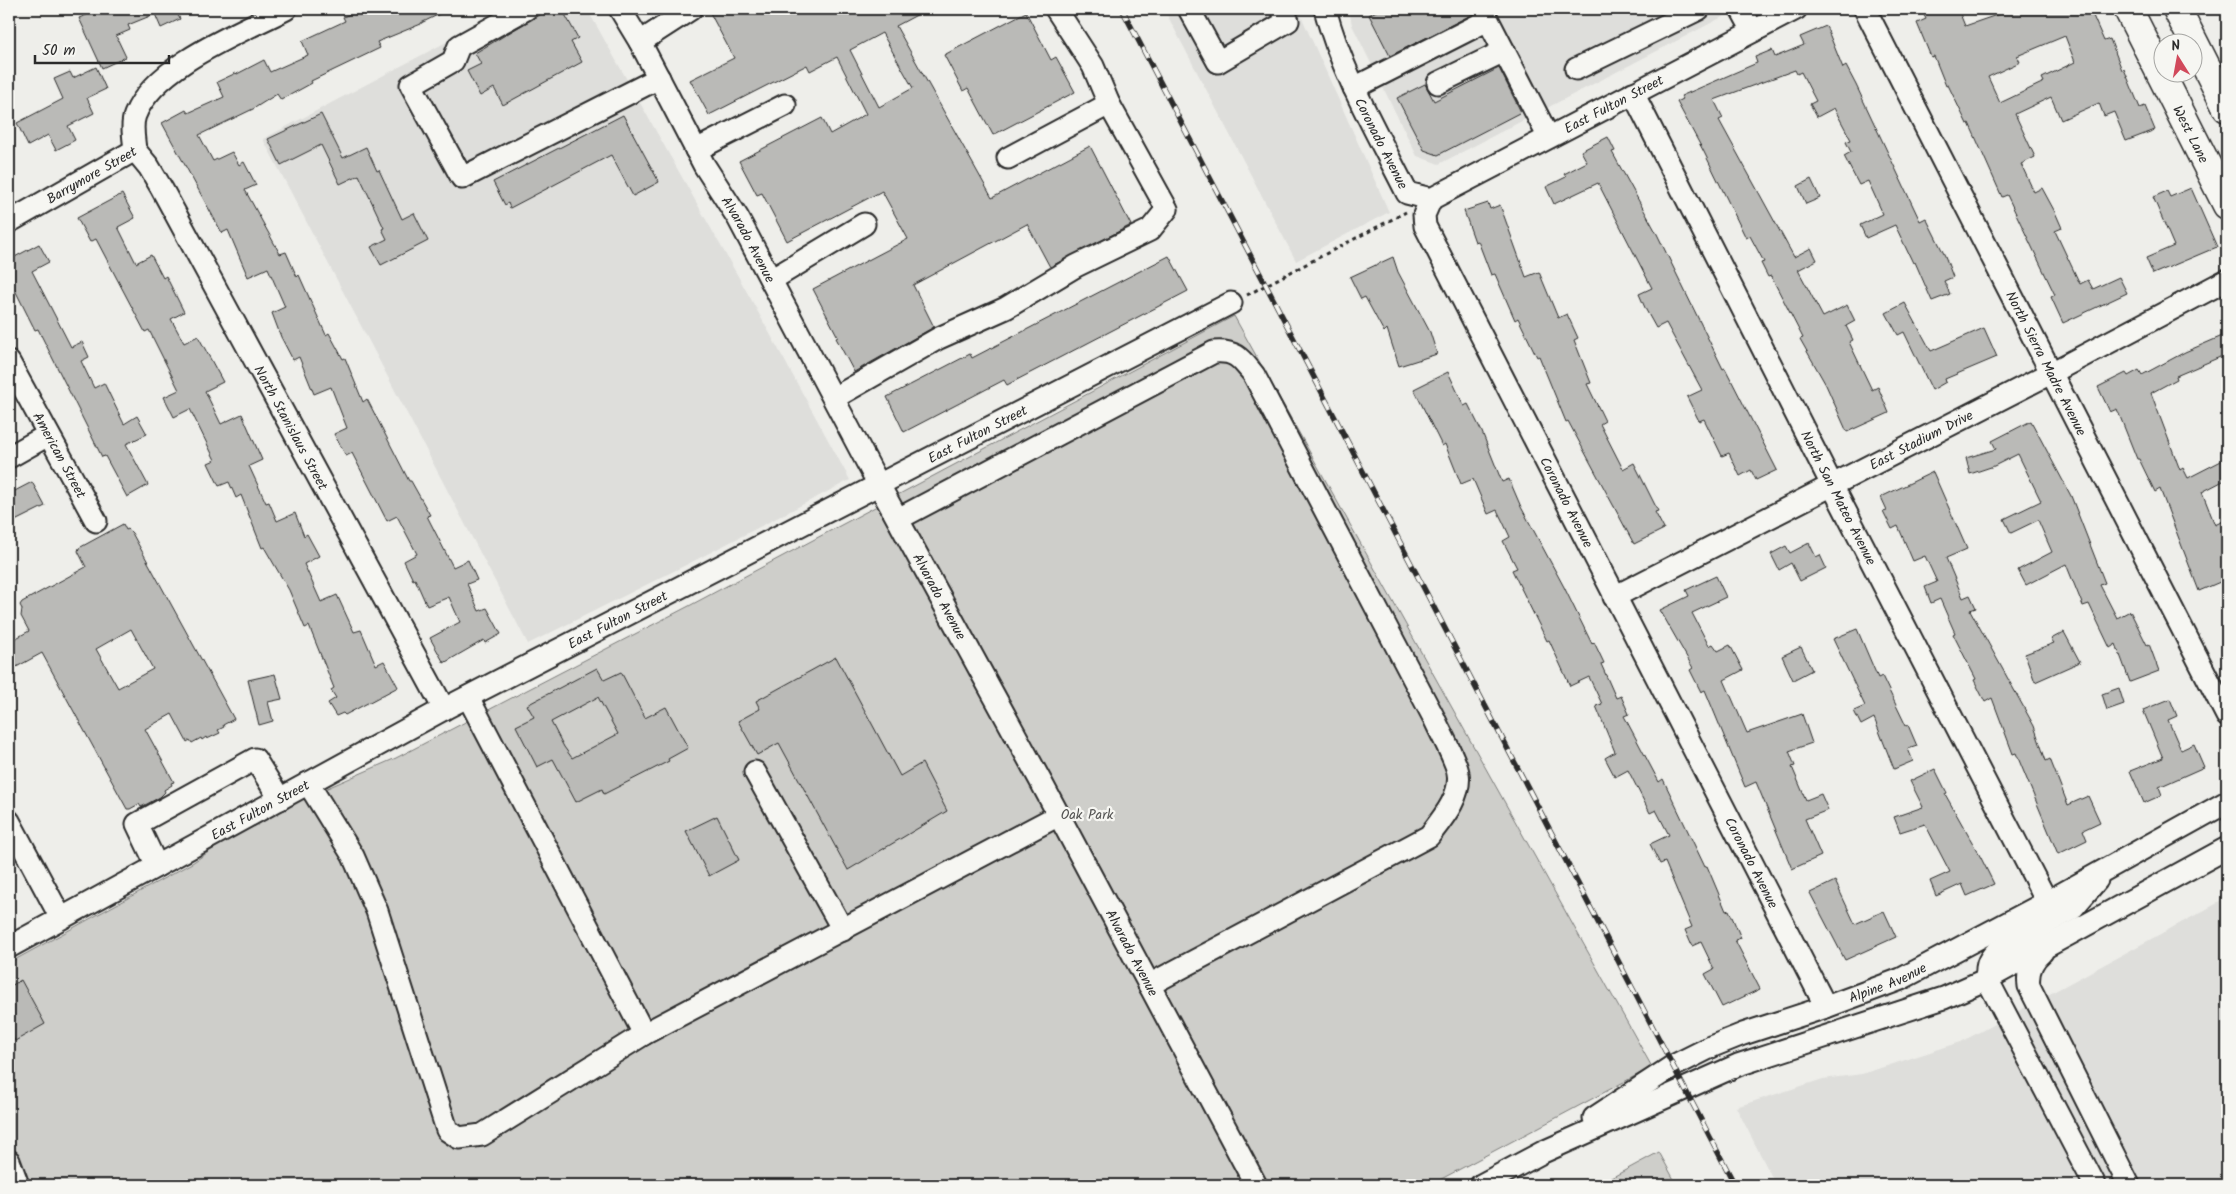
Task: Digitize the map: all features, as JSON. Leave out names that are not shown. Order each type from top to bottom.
[{"type":"main road","name":"West Lane","points":[[2128,9],[2227,205]]},
{"type":"main road","points":[[2177,9],[2227,108]]},
{"type":"street","name":"Barrymore Street","points":[[9,222],[135,150],[134,116],[146,94],[164,75],[182,63],[286,9]]},
{"type":"street","points":[[526,9],[458,46],[453,61],[411,86],[462,178],[659,78]]},
{"type":"street","name":"Alvarado Avenue","points":[[620,9],[640,42],[696,150],[738,218],[879,485],[1059,815],[1256,1185]]},
{"type":"street","points":[[640,42],[691,9]]},
{"type":"street","points":[[834,398],[939,338],[1006,308],[1076,266],[1150,230],[1167,209],[1109,104],[1093,66],[1056,9]]},
{"type":"street","points":[[1193,10],[1218,62],[1288,22],[1282,9]]},
{"type":"street","name":"Coronado Avenue","points":[[1325,9],[1331,32],[1354,88],[1407,193],[1431,199],[1424,215],[1425,226],[1826,1007]]},
{"type":"street","points":[[1576,69],[1699,9]]},
{"type":"street","points":[[1741,9],[1753,31]]},
{"type":"street","name":"East Fulton Street","points":[[1431,199],[1548,136],[1796,9]]},
{"type":"street","name":"North Sierra Madre Avenue","points":[[1864,9],[2227,716]]},
{"type":"street","points":[[1354,88],[1489,14],[1504,51],[1548,136]]},
{"type":"street","points":[[1438,83],[1504,51]]},
{"type":"street","name":"North San Mateo Avenue","points":[[1634,93],[2047,902]]},
{"type":"street","points":[[1008,158],[1109,104]]},
{"type":"street","points":[[696,150],[785,105]]},
{"type":"street","name":"North Stanislaus Street","points":[[135,150],[149,167],[162,189],[444,709]]},
{"type":"street","points":[[771,280],[864,224]]},
{"type":"street","name":"East Stadium Drive","points":[[1614,597],[2052,373],[2227,280]]},
{"type":"street","name":"East Fulton Street","points":[[9,947],[444,709],[1231,303]]},
{"type":"street","points":[[898,519],[1214,352],[1226,351],[1238,356],[1254,375],[1434,718],[1458,773],[1456,792],[1448,811],[1429,836],[1150,986]]},
{"type":"street","name":"American Street","points":[[9,362],[96,521]]},
{"type":"street","points":[[9,457],[48,435]]},
{"type":"street","points":[[468,697],[644,1034]]},
{"type":"street","points":[[157,866],[137,824],[255,759],[280,799]]},
{"type":"street","points":[[755,772],[843,930]]},
{"type":"street","points":[[308,783],[353,856],[378,910],[447,1130],[459,1138],[482,1135],[644,1034],[1059,815]]},
{"type":"street","name":"Alpine Avenue","points":[[1543,1152],[1673,1066],[1742,1034],[1826,1007],[1901,979],[2047,902],[2227,802]]},
{"type":"street","points":[[9,821],[61,918]]},
{"type":"street","name":"Alpine Avenue","points":[[1480,1185],[1543,1152],[1738,1065],[1944,998],[1987,979],[2227,848]]},
{"type":"street","points":[[2095,1185],[1987,979],[1986,969],[1988,960],[1996,952],[2072,909],[2105,870]]},
{"type":"street","points":[[2046,948],[2033,962],[2028,978],[2029,986],[2129,1185]]},
{"type":"street","points":[[9,1161],[18,1185]]},
{"type":"path","points":[[1231,303],[1431,199]]},
{"type":"shaded area","points":[[509,9],[587,9],[752,301],[850,480],[528,644],[263,139]]},
{"type":"shaded area","points":[[1164,9],[1298,9],[1389,212],[1296,261]]},
{"type":"shaded area","points":[[1349,9],[1738,9],[1439,164],[1417,156],[1352,25]]},
{"type":"shaded area","points":[[2227,898],[2227,1185],[1776,1185],[1736,1107],[1823,1079],[1862,1074],[1961,1042]]},
{"type":"green space","name":"Oak Park","points":[[1234,316],[1652,1067],[1430,1185],[9,1185],[9,963],[192,863],[261,817],[396,758],[689,606]]},
{"type":"green space","points":[[1659,1152],[1677,1185],[1598,1185]]},
{"type":"building","points":[[101,9],[175,9],[180,19],[161,28],[155,14],[128,25],[130,30],[116,36],[126,57],[102,68],[79,18]]},
{"type":"building","points":[[362,9],[450,9],[421,24],[377,42],[380,48],[311,81],[312,83],[281,100],[277,94],[253,109],[199,135],[213,161],[232,152],[239,165],[244,162],[256,185],[245,190],[280,254],[286,252],[297,277],[299,275],[326,335],[329,333],[343,359],[345,358],[363,402],[367,399],[409,481],[411,481],[430,515],[427,516],[453,567],[468,560],[477,580],[467,584],[479,611],[487,608],[501,634],[485,643],[484,640],[444,663],[430,638],[460,622],[449,597],[427,606],[415,579],[413,580],[404,561],[417,554],[397,516],[387,521],[352,453],[346,456],[334,434],[347,428],[331,387],[314,394],[299,357],[293,360],[281,337],[272,313],[285,307],[268,268],[248,277],[228,230],[222,233],[162,123],[186,110],[188,113],[224,97],[217,82],[236,73],[264,60],[270,72],[308,55],[302,41],[345,21],[343,17]]},
{"type":"building","points":[[549,9],[553,14],[562,9],[578,38],[571,42],[582,62],[503,105],[494,88],[480,96],[467,71],[481,64],[475,53]]},
{"type":"building","points":[[708,9],[928,9],[896,26],[992,198],[1090,146],[1131,225],[1050,267],[1027,224],[913,285],[934,327],[854,372],[813,289],[908,239],[882,191],[787,241],[762,193],[757,195],[739,161],[822,118],[830,134],[866,114],[837,57],[810,71],[807,65],[709,115],[690,80],[734,58]],"holes":[[[882,33],[913,88],[879,107],[850,50]]]},
{"type":"building","points":[[1380,9],[1483,9],[1390,56],[1369,15]]},
{"type":"building","points":[[1921,9],[1958,9],[1965,26],[2014,9],[2090,9],[2104,41],[2110,39],[2140,108],[2145,106],[2155,130],[2126,141],[2114,112],[2104,116],[2099,103],[2061,120],[2051,97],[2015,114],[2035,157],[2021,164],[2034,192],[2042,188],[2055,212],[2062,228],[2055,231],[2080,284],[2088,280],[2093,289],[2119,277],[2127,293],[2063,323],[2051,297],[2055,295],[2007,195],[2002,197],[1969,123],[1967,124],[1948,85],[1946,86],[1934,56],[1931,57],[1917,23],[1926,19]],"holes":[[[2065,36],[2075,62],[2042,78],[2044,82],[2000,103],[1988,77],[2020,62],[2017,56]]]},
{"type":"building","points":[[1026,12],[1051,60],[1056,57],[1075,92],[993,135],[968,88],[963,91],[944,55]]},
{"type":"building","points":[[1826,26],[1843,68],[1846,66],[1856,85],[1920,221],[1926,218],[1945,256],[1953,277],[1944,281],[1950,294],[1932,301],[1915,262],[1913,263],[1895,225],[1866,238],[1860,225],[1883,214],[1868,181],[1859,185],[1844,156],[1851,152],[1846,142],[1851,140],[1834,108],[1817,117],[1810,104],[1816,101],[1801,72],[1797,74],[1795,70],[1714,100],[1723,118],[1719,120],[1794,257],[1811,248],[1817,260],[1798,270],[1823,317],[1847,305],[1855,321],[1846,326],[1853,340],[1849,342],[1872,390],[1878,387],[1889,413],[1847,432],[1826,385],[1800,339],[1803,338],[1771,276],[1768,277],[1761,263],[1764,262],[1750,236],[1746,238],[1677,102],[1683,99],[1681,96],[1757,63],[1755,57],[1772,50],[1775,57],[1804,45],[1800,37]]},
{"type":"building","points":[[96,67],[106,89],[87,98],[94,113],[68,126],[75,140],[56,150],[48,135],[28,146],[17,123],[63,99],[54,79],[70,72],[73,78]]},
{"type":"building","points":[[1499,68],[1521,112],[1438,155],[1424,150],[1397,98],[1425,84],[1434,101]]},
{"type":"building","points":[[321,114],[343,158],[366,147],[402,219],[414,213],[428,241],[381,265],[371,247],[387,239],[382,229],[384,228],[359,175],[340,184],[321,145],[281,165],[268,139]]},
{"type":"building","points":[[623,115],[659,182],[633,196],[611,155],[510,208],[508,203],[505,205],[493,182]]},
{"type":"building","points":[[1608,137],[1615,151],[1612,152],[1657,234],[1723,369],[1725,368],[1777,470],[1756,480],[1751,470],[1740,476],[1729,453],[1722,456],[1704,419],[1699,421],[1687,397],[1702,390],[1666,323],[1656,328],[1646,310],[1639,294],[1652,288],[1598,183],[1554,204],[1546,187],[1566,177],[1564,174],[1587,162],[1581,151]]},
{"type":"building","points":[[1811,179],[1820,198],[1806,204],[1798,186]]},
{"type":"building","points":[[2191,188],[2217,247],[2153,274],[2146,258],[2174,246],[2153,197],[2167,191],[2170,197]]},
{"type":"building","points":[[122,194],[135,218],[118,227],[136,263],[151,255],[163,278],[166,276],[184,312],[171,319],[184,343],[198,336],[223,382],[205,391],[221,424],[242,414],[262,460],[249,466],[266,503],[269,502],[277,521],[295,513],[304,536],[307,534],[319,556],[304,564],[321,602],[337,595],[354,632],[361,630],[376,665],[384,661],[398,687],[345,715],[343,713],[336,716],[328,703],[336,698],[331,690],[334,688],[309,626],[305,628],[289,590],[264,547],[262,548],[241,495],[236,498],[229,482],[219,486],[208,463],[215,460],[190,409],[174,417],[164,397],[179,390],[149,330],[145,332],[96,239],[90,242],[77,218]]},
{"type":"building","points":[[1488,203],[1490,209],[1500,205],[1526,277],[1539,272],[1558,318],[1567,314],[1578,338],[1574,340],[1591,383],[1587,384],[1605,421],[1600,424],[1623,469],[1634,463],[1658,511],[1655,512],[1664,529],[1634,544],[1568,421],[1566,422],[1539,356],[1537,357],[1518,318],[1515,320],[1495,274],[1491,275],[1478,241],[1475,242],[1464,211]]},
{"type":"building","points":[[39,244],[49,262],[32,271],[71,347],[82,342],[89,357],[81,361],[94,388],[104,383],[124,424],[137,416],[147,434],[126,444],[148,485],[127,497],[105,456],[102,457],[38,329],[35,330],[9,278],[9,260]]},
{"type":"building","points":[[1169,256],[1188,291],[1007,385],[1004,380],[904,432],[887,397],[970,354],[972,358]]},
{"type":"building","points":[[1393,257],[1398,272],[1430,332],[1437,354],[1399,366],[1387,329],[1384,332],[1365,297],[1361,299],[1350,277]]},
{"type":"building","points":[[1905,303],[1931,351],[1984,328],[1997,357],[1945,379],[1946,382],[1932,390],[1904,332],[1898,335],[1886,313]]},
{"type":"building","points":[[2227,334],[2227,354],[2176,376],[2177,379],[2151,393],[2180,470],[2183,468],[2188,478],[2227,458],[2227,479],[2202,492],[2215,525],[2227,519],[2227,579],[2199,591],[2160,489],[2155,492],[2139,459],[2137,459],[2117,409],[2110,412],[2098,387],[2126,373],[2128,376],[2139,370],[2142,375],[2185,352]]},
{"type":"building","points":[[1448,372],[1464,406],[1468,404],[1482,432],[1502,482],[1509,479],[1521,507],[1592,644],[1594,642],[1604,663],[1601,664],[1616,698],[1621,696],[1629,714],[1624,716],[1659,782],[1663,779],[1705,867],[1707,866],[1726,911],[1729,910],[1741,938],[1735,940],[1760,989],[1722,1007],[1705,974],[1714,969],[1701,942],[1692,946],[1685,930],[1692,927],[1665,862],[1660,864],[1650,844],[1669,835],[1656,810],[1650,813],[1628,770],[1615,777],[1605,758],[1615,752],[1596,706],[1602,704],[1589,677],[1570,686],[1549,640],[1547,641],[1512,570],[1517,568],[1503,541],[1510,537],[1497,510],[1488,514],[1473,479],[1461,484],[1445,444],[1442,446],[1414,389]]},
{"type":"building","points":[[2031,421],[2071,496],[2105,583],[2100,585],[2117,618],[2130,611],[2147,645],[2149,644],[2159,671],[2130,682],[2116,644],[2110,648],[2089,604],[2083,606],[2066,564],[2026,585],[2018,570],[2052,552],[2038,520],[2011,533],[2004,519],[2041,501],[2018,454],[1994,466],[1970,474],[1966,458],[1996,449],[1992,441]]},
{"type":"building","points":[[1933,472],[1967,549],[1946,558],[1963,598],[1970,595],[1976,608],[1970,610],[2034,726],[2046,761],[2050,759],[2068,805],[2088,796],[2100,822],[2083,830],[2087,840],[2058,854],[2016,753],[2013,754],[1992,698],[1985,702],[1974,680],[1976,679],[1953,634],[1955,633],[1940,599],[1931,603],[1925,587],[1937,582],[1925,556],[1913,561],[1898,526],[1892,529],[1883,511],[1887,510],[1881,497]]},
{"type":"building","points":[[32,482],[45,506],[9,524],[9,494]]},
{"type":"building","points":[[123,524],[126,530],[128,529],[132,533],[234,719],[218,730],[220,733],[207,739],[206,737],[202,740],[201,738],[192,743],[190,740],[187,742],[172,714],[145,729],[174,782],[164,790],[165,792],[160,797],[141,807],[139,804],[127,809],[42,653],[9,671],[9,642],[29,631],[21,616],[22,609],[20,605],[22,602],[86,567],[78,551],[79,548]],"holes":[[[131,629],[153,669],[118,688],[96,649]]]},
{"type":"building","points":[[1809,543],[1816,557],[1820,555],[1826,568],[1800,581],[1791,563],[1779,570],[1771,554],[1786,546],[1790,553]]},
{"type":"building","points":[[1716,576],[1726,597],[1692,613],[1709,646],[1713,644],[1718,651],[1730,645],[1743,670],[1724,680],[1747,733],[1802,714],[1812,743],[1789,751],[1795,766],[1792,767],[1806,800],[1821,794],[1828,810],[1805,819],[1821,856],[1792,869],[1756,782],[1745,787],[1705,690],[1701,692],[1690,670],[1693,668],[1660,610],[1689,596],[1686,590]]},
{"type":"building","points":[[1857,629],[1878,678],[1882,676],[1917,746],[1908,749],[1913,761],[1894,769],[1874,718],[1861,725],[1854,711],[1865,706],[1833,639]]},
{"type":"building","points":[[2064,632],[2080,662],[2035,682],[2025,654],[2054,643],[2051,639]]},
{"type":"building","points":[[1801,647],[1812,670],[1793,680],[1782,656]]},
{"type":"building","points":[[836,657],[900,776],[922,763],[947,811],[848,870],[779,743],[757,755],[738,721],[760,709],[756,701]]},
{"type":"building","points":[[597,668],[604,680],[621,672],[645,718],[666,707],[688,748],[668,759],[669,761],[604,794],[602,789],[576,802],[553,759],[537,767],[516,726],[534,717],[527,705]],"holes":[[[598,697],[618,734],[572,758],[551,722]]]},
{"type":"building","points":[[275,674],[282,699],[268,702],[273,721],[259,725],[248,680]]},
{"type":"building","points":[[2119,688],[2124,704],[2107,710],[2102,694]]},
{"type":"building","points":[[2170,699],[2177,716],[2168,720],[2181,750],[2194,744],[2204,767],[2159,787],[2162,795],[2144,803],[2130,771],[2163,758],[2143,710]]},
{"type":"building","points":[[1935,769],[1947,793],[1945,794],[1994,884],[1967,896],[1962,884],[1936,896],[1930,881],[1950,872],[1925,824],[1900,832],[1894,817],[1923,807],[1910,781]]},
{"type":"building","points":[[717,816],[739,860],[709,876],[686,831]]},
{"type":"building","points":[[1835,881],[1855,924],[1884,911],[1896,937],[1845,960],[1810,893]]},
{"type":"building","points":[[21,980],[45,1024],[15,1041],[9,1029],[9,987]]},
{"type":"railway","points":[[1122,9],[1735,1185]]}]
